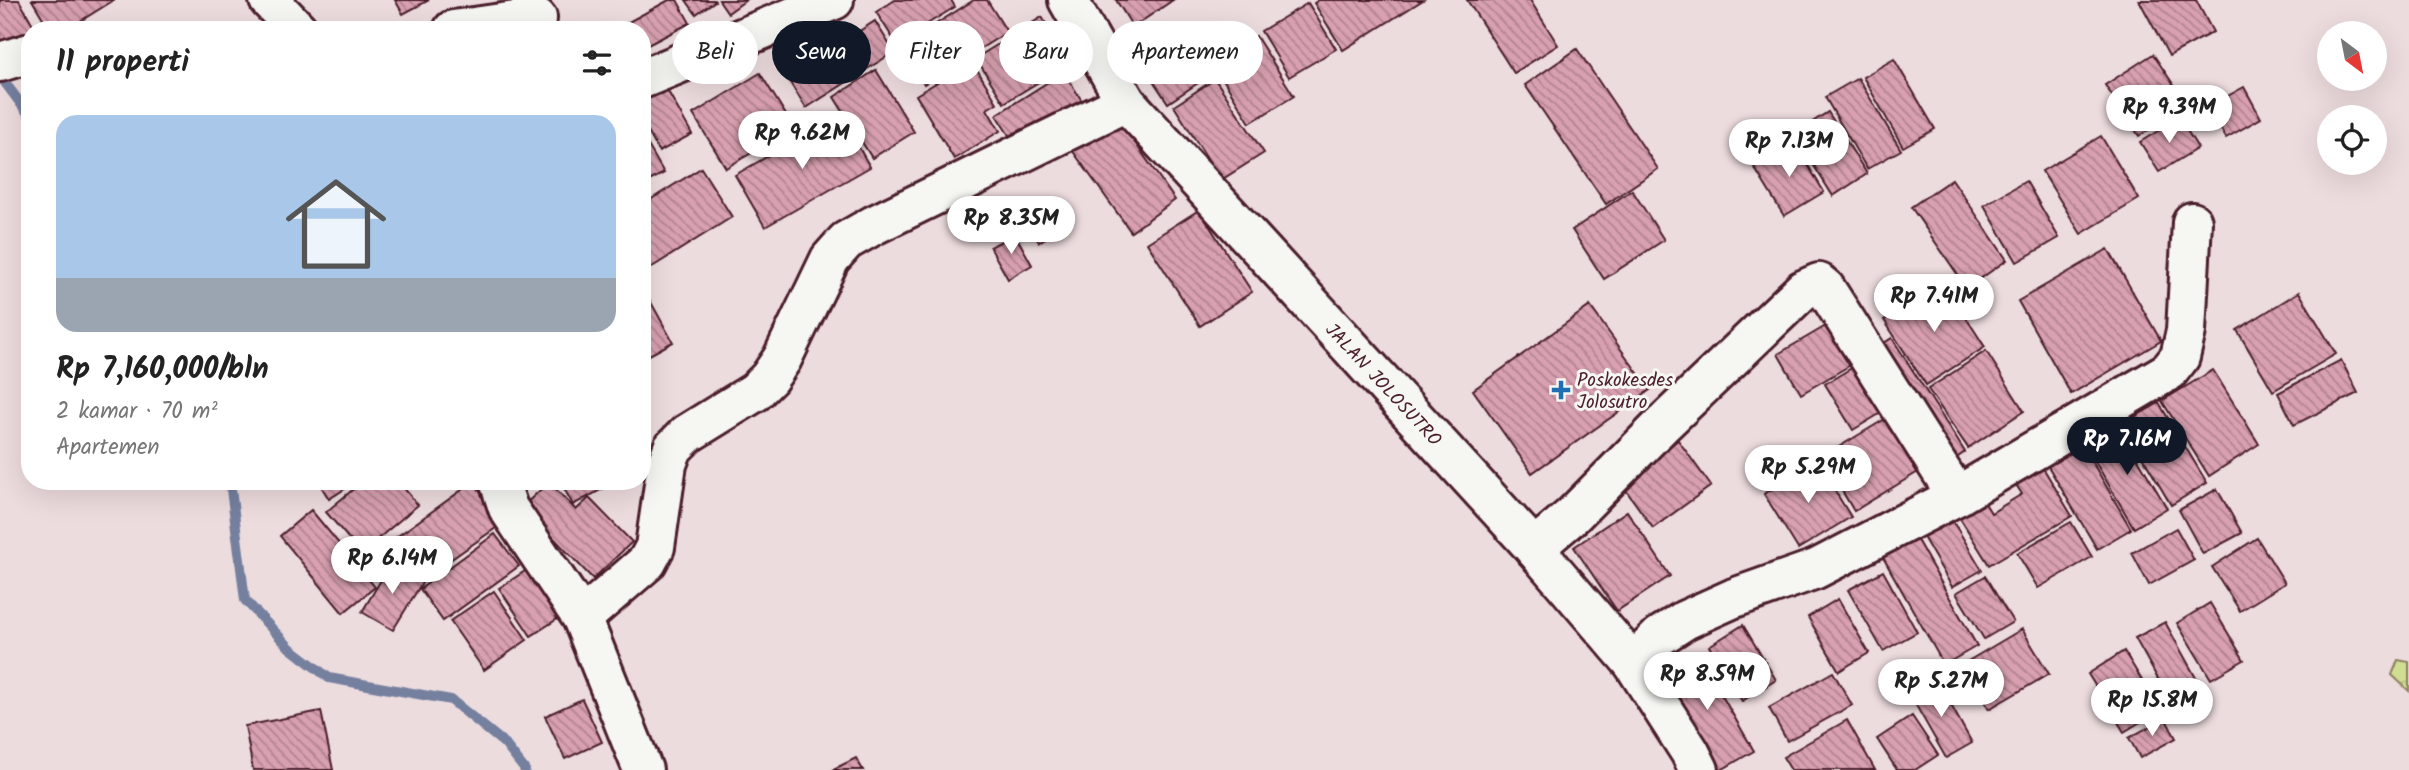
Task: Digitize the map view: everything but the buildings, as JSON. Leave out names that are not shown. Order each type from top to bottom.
[{"type":"street","points":[[269,0],[289,21]]},
{"type":"street","points":[[651,75],[834,0]]},
{"type":"street","name":"JALAN JOLOSUTRO","points":[[1069,0],[1126,103],[1534,548],[1633,663],[1699,770]]},
{"type":"street","points":[[496,21],[538,12]]},
{"type":"street","points":[[582,618],[647,562],[655,547],[667,464],[673,449],[687,434],[755,392],[769,377],[782,359],[830,259],[846,241],[1126,103]]},
{"type":"street","points":[[1633,663],[1660,636],[1708,608],[1816,569],[1957,496],[2169,371],[2180,357],[2186,331],[2192,222]]},
{"type":"street","points":[[1534,548],[1572,516],[1803,289],[1816,283],[1825,288],[1957,496]]},
{"type":"street","points":[[502,490],[508,508],[582,618],[643,770]]},
{"type":"green space","points":[[2398,660],[2409,662],[2409,691],[2392,675]]},
{"type":"waterway","points":[[0,76],[21,104]]},
{"type":"waterway","points":[[231,490],[245,600],[290,648],[329,678],[451,700],[504,743],[525,770]]},
{"type":"place","name":"Poskokesdes Jolosutro","points":[[1561,390]]}]
